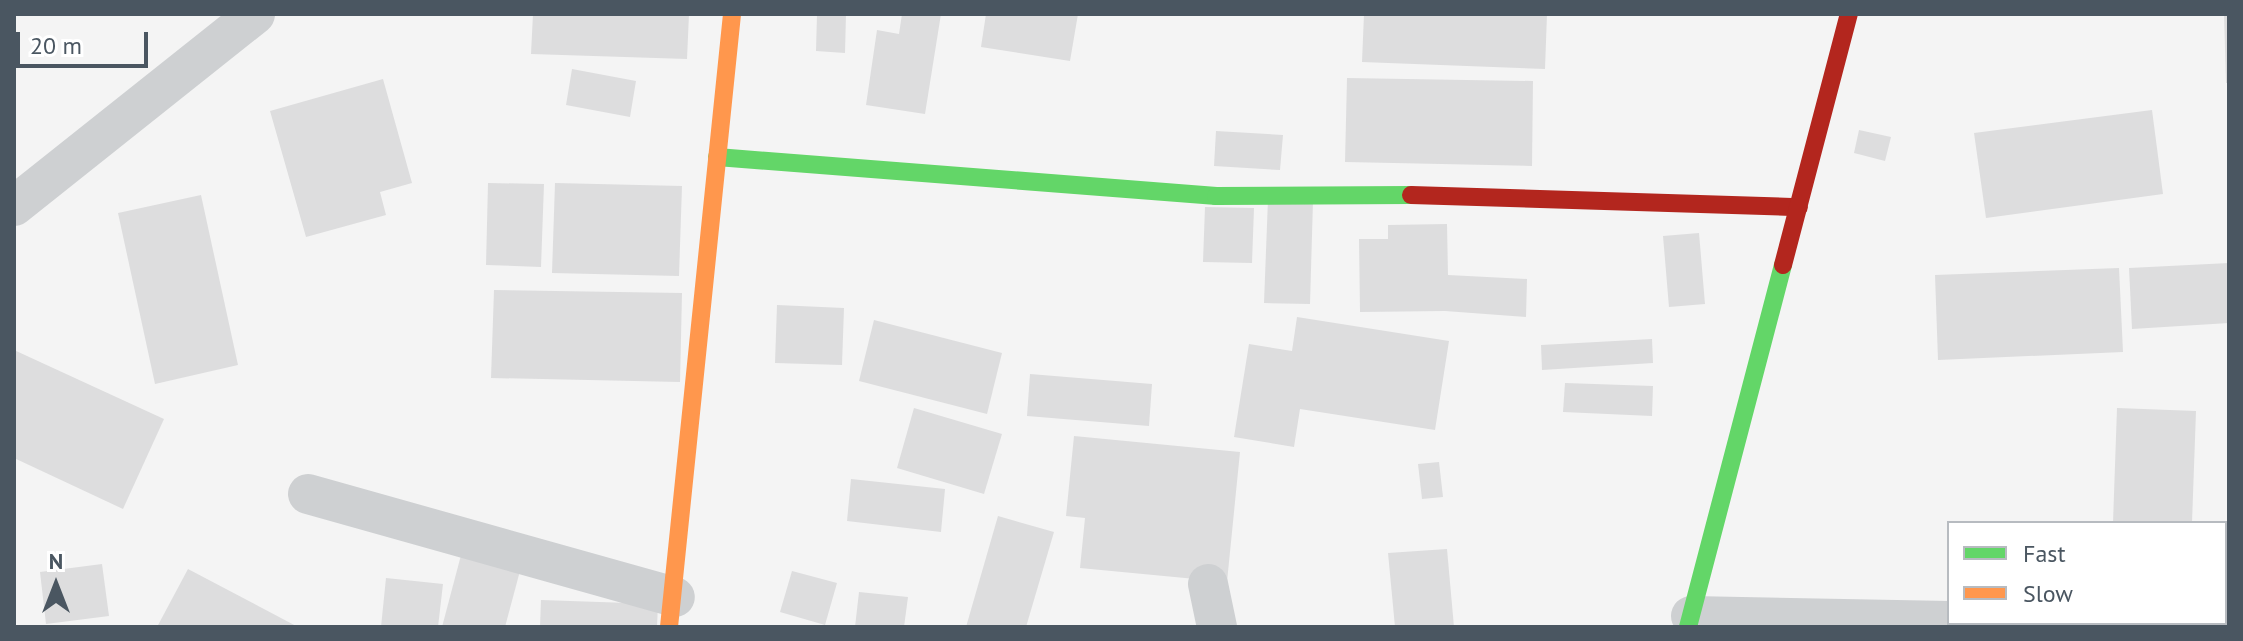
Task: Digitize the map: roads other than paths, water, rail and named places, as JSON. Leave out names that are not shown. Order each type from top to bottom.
[{"type":"street","points":[[14,206],[255,14]]},
{"type":"street","points":[[308,494],[672,612],[732,14]]},
{"type":"street","points":[[1849,14],[1690,622],[1947,621]]},
{"type":"street","points":[[717,157],[1216,196],[1359,193],[1799,207]]},
{"type":"street","points":[[1208,584],[1217,627]]}]
